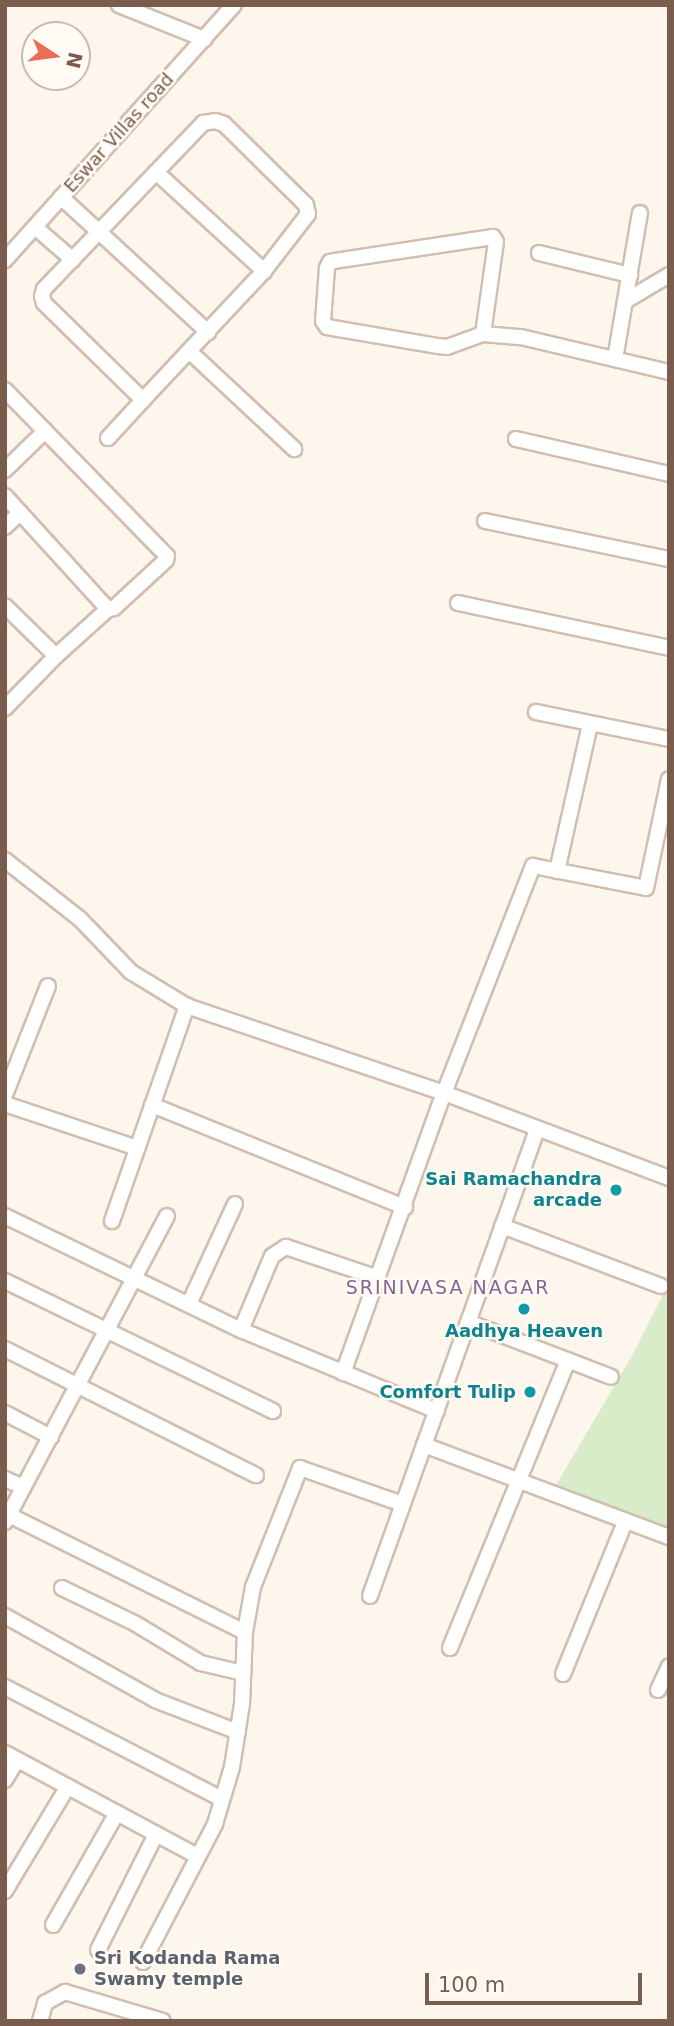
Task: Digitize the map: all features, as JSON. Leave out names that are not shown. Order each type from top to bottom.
[{"type":"street","points":[[120,5],[204,39]]},
{"type":"street","name":"Eswar Villas road","points":[[5,260],[234,5]]},
{"type":"street","points":[[108,438],[144,400],[208,332],[264,271],[305,221],[306,205],[224,124],[215,121],[203,124],[99,235],[44,289],[44,303],[144,400]]},
{"type":"street","points":[[156,172],[264,271]]},
{"type":"street","points":[[61,197],[99,235],[208,332]]},
{"type":"street","points":[[615,359],[640,214]]},
{"type":"street","points":[[36,227],[73,260]]},
{"type":"street","points":[[483,334],[496,242],[494,237],[335,261],[330,262],[327,268],[323,321],[327,327],[438,346],[447,346],[483,334],[521,337],[669,372]]},
{"type":"street","points":[[539,253],[630,275]]},
{"type":"street","points":[[627,300],[669,275]]},
{"type":"street","points":[[190,351],[294,449]]},
{"type":"street","points":[[5,390],[167,556],[166,560],[114,608],[108,609],[56,656],[5,708]]},
{"type":"street","points":[[5,470],[46,431]]},
{"type":"street","points":[[516,439],[669,474]]},
{"type":"street","points":[[5,496],[108,609]]},
{"type":"street","points":[[5,527],[20,513]]},
{"type":"street","points":[[485,521],[669,559]]},
{"type":"street","points":[[458,603],[669,648]]},
{"type":"street","points":[[5,606],[56,656]]},
{"type":"street","points":[[536,712],[669,739]]},
{"type":"street","points":[[557,871],[590,724]]},
{"type":"street","points":[[343,1373],[444,1093],[533,866],[646,888],[669,779]]},
{"type":"street","points":[[5,860],[80,919],[131,972],[187,1006],[444,1093],[669,1178]]},
{"type":"street","points":[[5,1095],[48,986]]},
{"type":"street","points":[[112,1221],[187,1006]]},
{"type":"street","points":[[5,1104],[137,1148]]},
{"type":"street","points":[[152,1105],[405,1207]]},
{"type":"street","points":[[370,1596],[537,1129]]},
{"type":"street","points":[[190,1304],[235,1204]]},
{"type":"street","points":[[5,1216],[241,1330],[437,1411]]},
{"type":"street","points":[[167,1216],[137,1278],[7,1518],[245,1632]]},
{"type":"street","points":[[502,1226],[661,1286]]},
{"type":"street","points":[[241,1330],[272,1256],[286,1247],[377,1278]]},
{"type":"street","points":[[5,1281],[107,1333],[273,1411]]},
{"type":"street","points":[[468,1322],[611,1377]]},
{"type":"street","points":[[5,1349],[256,1475]]},
{"type":"street","points":[[450,1648],[568,1360]]},
{"type":"street","points":[[5,1413],[51,1437]]},
{"type":"street","points":[[424,1445],[669,1537]]},
{"type":"street","points":[[144,1962],[215,1824],[238,1732],[245,1632],[253,1587],[300,1468],[403,1504]]},
{"type":"street","points":[[5,1479],[23,1488]]},
{"type":"street","points":[[563,1674],[625,1522]]},
{"type":"street","points":[[62,1588],[136,1624],[201,1663],[243,1673]]},
{"type":"street","points":[[5,1616],[155,1700],[238,1732]]},
{"type":"street","points":[[658,1690],[669,1666]]},
{"type":"street","points":[[5,1687],[222,1799]]},
{"type":"street","points":[[5,1780],[11,1756],[197,1856]]},
{"type":"street","points":[[5,1891],[68,1786]]},
{"type":"street","points":[[53,1925],[117,1813]]},
{"type":"street","points":[[98,1950],[156,1834]]},
{"type":"street","points":[[40,2021],[45,2003],[65,1992],[163,2021]]},
{"type":"green space","points":[[669,1283],[668,1531],[556,1485],[632,1356]]},
{"type":"place","name":"Sai Ramachandra arcade","points":[[616,1190]]},
{"type":"place","name":"Aadhya Heaven","points":[[524,1309]]},
{"type":"place","name":"Comfort Tulip","points":[[530,1392]]},
{"type":"place","name":"Sri Kodanda Rama Swamy temple","points":[[80,1969]]},
{"type":"district","name":"SRINIVASA NAGAR","points":[[448,1288]]}]
